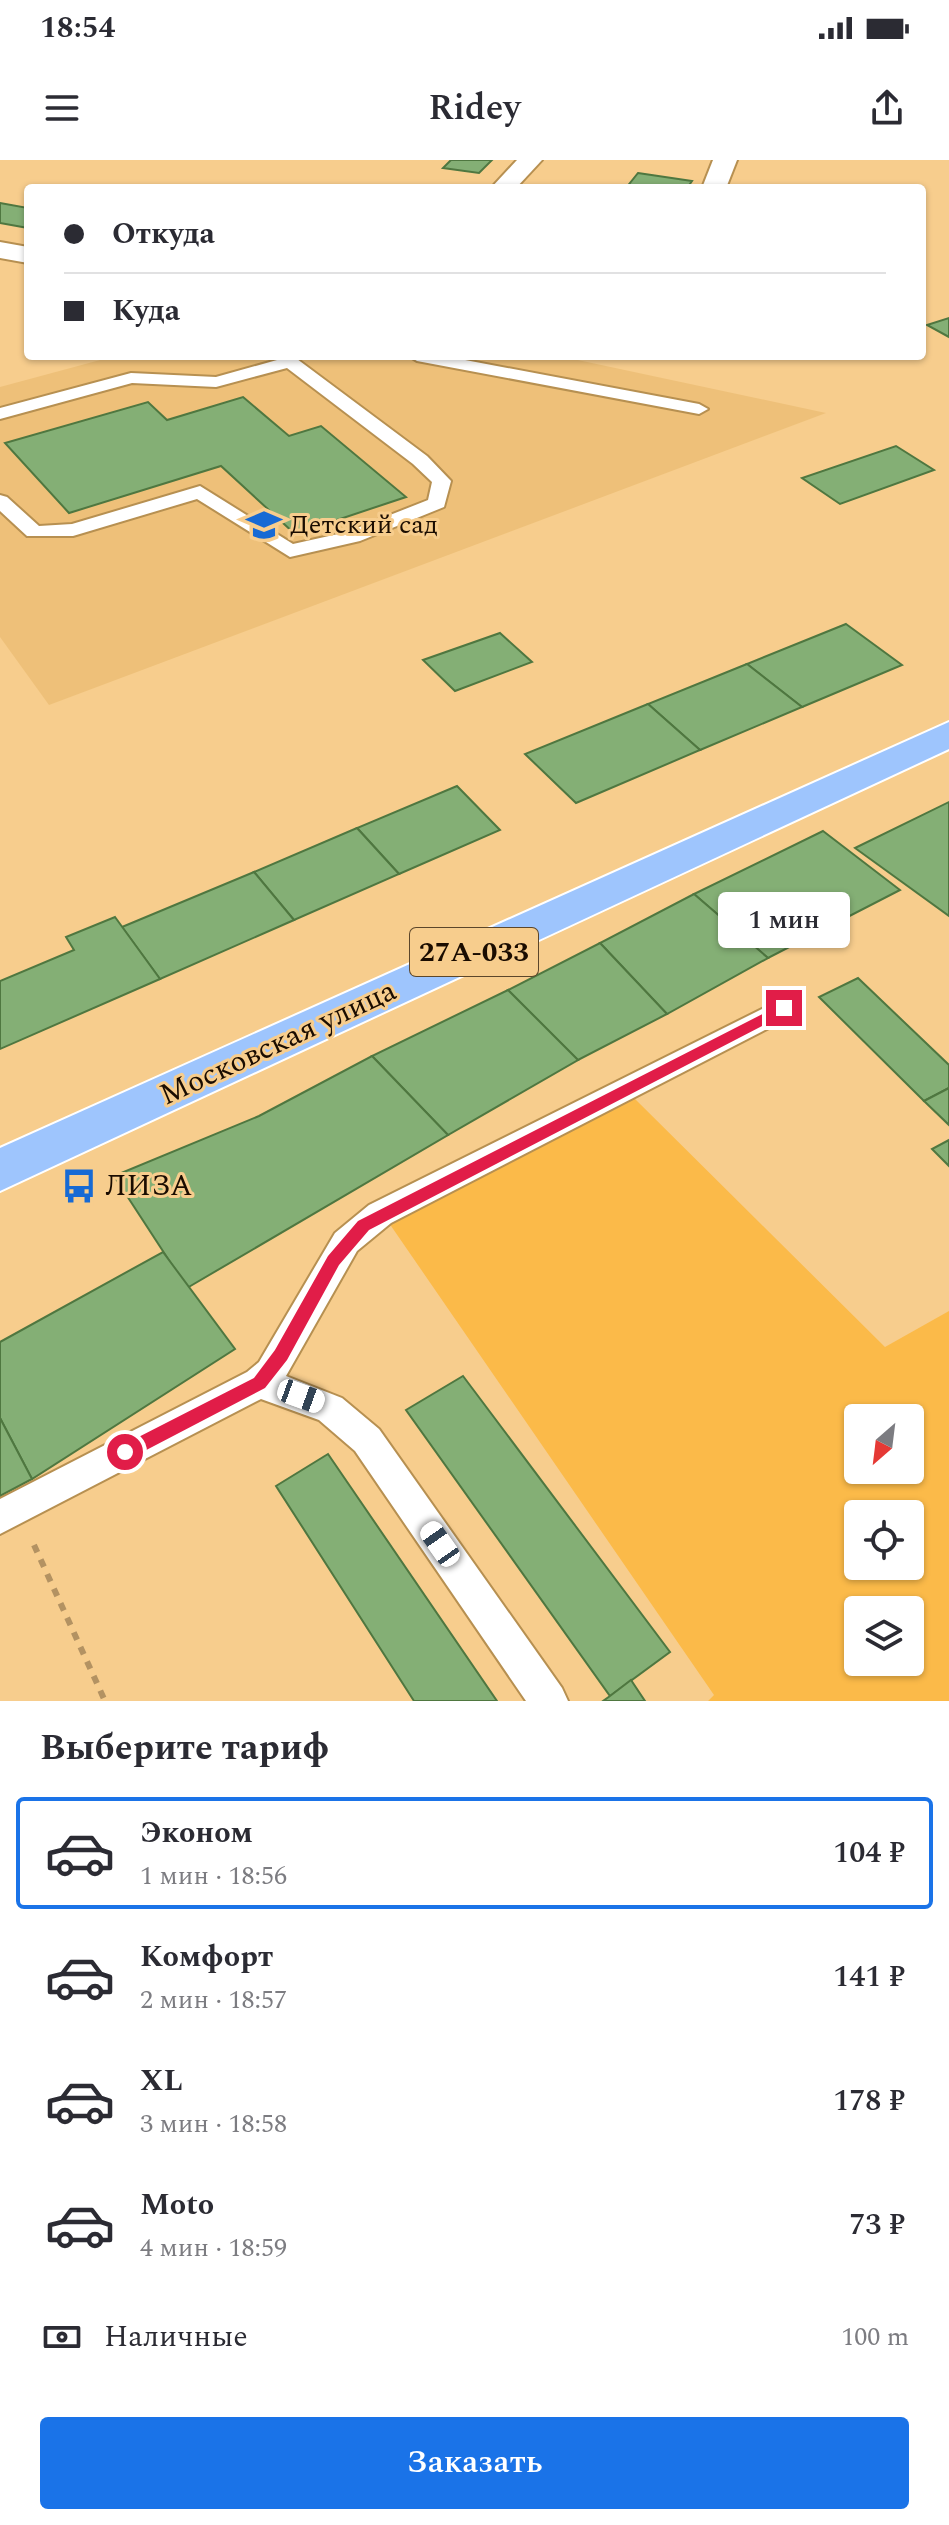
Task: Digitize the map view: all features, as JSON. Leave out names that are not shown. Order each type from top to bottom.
[{"type":"main road","name":"Московская улица","points":[[0,1171],[949,734]]},
{"type":"street","points":[[507,184],[530,160]]},
{"type":"street","points":[[716,184],[725,160]]},
{"type":"street","points":[[0,250],[24,254]]},
{"type":"lane","points":[[0,414],[131,378],[216,382],[283,360]]},
{"type":"lane","points":[[0,501],[34,532],[73,530],[200,492],[290,551],[353,537],[437,503],[442,481],[431,470],[287,360]]},
{"type":"lane","points":[[438,360],[699,409]]},
{"type":"lane","points":[[8,1512],[259,1383],[281,1355],[334,1260],[363,1225],[784,1008]]},
{"type":"lane","points":[[259,1383],[327,1406],[347,1417],[367,1440],[549,1701]]},
{"type":"path","points":[[8,1512],[105,1701]]},
{"type":"shaded area","name":"Детский сад","points":[[100,360],[578,360],[826,413],[49,705],[0,637],[0,387]]},
{"type":"shaded area","points":[[632,1096],[885,1347],[949,1311],[949,1701],[708,1701],[714,1695],[389,1223]]},
{"type":"building","points":[[451,160],[492,160],[479,173],[443,168]]},
{"type":"building","points":[[638,173],[692,181],[690,184],[629,184]]},
{"type":"building","points":[[0,203],[24,207],[24,227],[0,223]]},
{"type":"building","points":[[949,318],[949,337],[927,325]]},
{"type":"building","points":[[243,397],[289,436],[321,426],[406,497],[295,534],[221,466],[69,513],[5,443],[148,402],[167,420]]},
{"type":"building","points":[[896,446],[934,470],[840,504],[802,478]]},
{"type":"building","points":[[846,624],[902,665],[802,707],[747,664]]},
{"type":"building","points":[[500,633],[532,662],[455,691],[423,660]]},
{"type":"building","points":[[747,664],[802,707],[700,750],[648,704]]},
{"type":"building","points":[[648,704],[700,750],[576,803],[525,754]]},
{"type":"building","points":[[457,786],[500,830],[399,874],[357,828]]},
{"type":"building","points":[[949,802],[949,916],[855,848]]},
{"type":"building","points":[[357,828],[399,874],[294,920],[254,872]]},
{"type":"building","points":[[823,831],[900,890],[768,958],[694,894]]},
{"type":"building","points":[[254,872],[294,920],[160,979],[122,927]]},
{"type":"building","points":[[694,894],[768,958],[667,1014],[600,943]]},
{"type":"building","points":[[115,917],[160,979],[0,1049],[0,981],[74,950],[66,937]]},
{"type":"building","points":[[600,943],[667,1014],[578,1060],[508,990]]},
{"type":"building","points":[[858,978],[949,1065],[949,1088],[924,1101],[819,997]]},
{"type":"building","points":[[508,990],[578,1060],[448,1135],[372,1056]]},
{"type":"building","points":[[372,1056],[448,1135],[187,1288],[114,1176],[259,1116]]},
{"type":"building","points":[[949,1088],[949,1125],[924,1101]]},
{"type":"building","points":[[949,1140],[949,1166],[932,1149]]},
{"type":"building","points":[[163,1252],[235,1349],[32,1479],[0,1418],[0,1342]]},
{"type":"building","points":[[463,1376],[670,1652],[610,1696],[406,1410]]},
{"type":"building","points":[[0,1418],[32,1479],[0,1496]]},
{"type":"building","points":[[328,1454],[497,1701],[414,1701],[276,1486]]},
{"type":"building","points":[[631,1680],[645,1701],[603,1701],[610,1696]]},
{"type":"place","name":"Детский сад","points":[[264,525]]},
{"type":"place","name":"ЛИЗА","points":[[79,1186]]},
{"type":"route","points":[[125,1452],[259,1383],[271,1372],[334,1260],[363,1225],[784,1008]]}]
